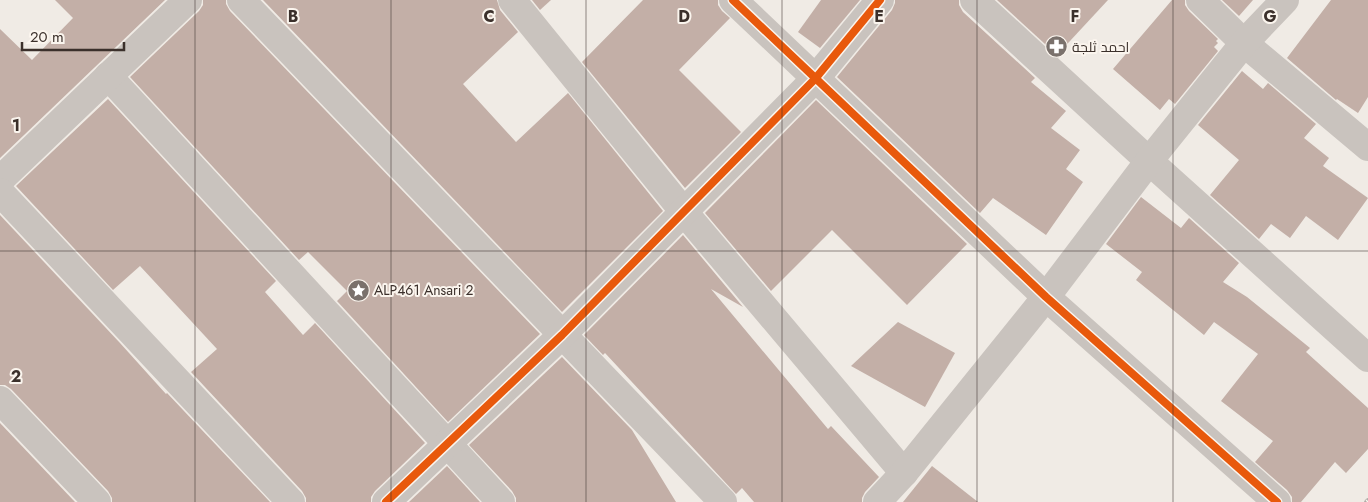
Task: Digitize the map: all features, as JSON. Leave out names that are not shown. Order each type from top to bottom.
[{"type":"street","points":[[0,180],[188,0]]},
{"type":"street","points":[[241,0],[723,502]]},
{"type":"street","points":[[512,0],[684,212],[904,474]]},
{"type":"street","points":[[733,0],[1046,297],[1277,502]]},
{"type":"street","points":[[386,502],[562,335],[815,79],[880,0]]},
{"type":"street","points":[[974,0],[1368,358]]},
{"type":"street","points":[[1200,0],[1244,43],[1368,147]]},
{"type":"street","points":[[877,502],[904,474],[1046,297],[1149,161],[1244,43],[1284,0]]},
{"type":"street","points":[[108,76],[501,502]]},
{"type":"street","points":[[0,192],[292,502]]},
{"type":"street","points":[[0,400],[97,502]]},
{"type":"building","points":[[55,0],[165,0],[0,158],[0,29],[32,60],[73,18]]},
{"type":"building","points":[[203,0],[226,0],[230,11],[540,334],[448,422],[337,301],[347,291],[308,252],[299,260],[130,77],[199,11],[203,5]]},
{"type":"building","points":[[263,0],[497,0],[500,10],[518,32],[463,84],[516,142],[568,93],[663,211],[562,312]]},
{"type":"building","points":[[532,0],[551,0],[540,10]]},
{"type":"building","points":[[643,0],[718,0],[718,5],[722,11],[730,18],[679,70],[741,132],[685,188],[582,62]]},
{"type":"building","points":[[821,0],[860,0],[820,48],[798,32]]},
{"type":"building","points":[[895,0],[959,0],[959,5],[963,12],[1035,78],[1031,82],[1066,111],[1051,128],[1080,150],[1066,169],[1083,182],[1046,235],[993,198],[980,213],[837,77],[892,10]]},
{"type":"building","points":[[997,0],[1108,0],[1057,55]]},
{"type":"building","points":[[1172,0],[1185,0],[1185,5],[1189,11],[1218,39],[1216,41],[1218,43],[1214,47],[1218,51],[1175,104],[1169,99],[1160,110],[1113,69]]},
{"type":"building","points":[[1222,0],[1253,0],[1239,16]]},
{"type":"building","points":[[1331,0],[1368,0],[1368,97],[1358,113],[1336,100],[1287,58]]},
{"type":"building","points":[[1242,71],[1263,89],[1268,83],[1316,124],[1304,138],[1329,158],[1323,166],[1368,198],[1338,240],[1306,216],[1290,238],[1271,224],[1259,239],[1210,195],[1239,160],[1198,125]]},
{"type":"building","points":[[108,99],[276,281],[265,292],[303,335],[315,323],[425,443],[375,491],[371,497],[371,502],[306,502],[302,491],[191,372],[217,349],[140,266],[113,290],[16,186]]},
{"type":"building","points":[[816,100],[967,244],[907,305],[832,230],[771,291],[705,213]]},
{"type":"building","points":[[1141,197],[1181,228],[1189,218],[1239,263],[1223,282],[1247,297],[1310,348],[1306,352],[1368,408],[1368,449],[1346,473],[1335,462],[1301,502],[1292,502],[1292,497],[1287,490],[1255,462],[1273,441],[1221,401],[1258,354],[1214,322],[1204,335],[1136,280],[1142,272],[1106,244]]},
{"type":"building","points":[[0,215],[166,394],[270,502],[112,502],[108,491],[11,389],[5,385],[0,385]]},
{"type":"building","points":[[683,235],[743,307],[711,289],[828,429],[831,426],[879,477],[865,492],[862,502],[754,502],[742,488],[736,494],[605,353],[603,355],[584,335]]},
{"type":"building","points":[[898,322],[955,353],[925,407],[851,366]]},
{"type":"building","points":[[562,357],[632,430],[676,502],[516,502],[512,491],[469,445]]},
{"type":"building","points":[[0,423],[75,502],[0,502]]},
{"type":"building","points":[[447,466],[480,502],[409,502]]},
{"type":"building","points":[[932,466],[978,502],[903,502]]},
{"type":"cycle path","points":[[733,0],[1046,297],[1277,502]]},
{"type":"cycle path","points":[[386,502],[562,335],[815,79],[880,0]]},
{"type":"place","name":"احمد ثلجة","points":[[1056,47]]},
{"type":"place","name":"ALP461 Ansari 2","points":[[358,290]]}]
